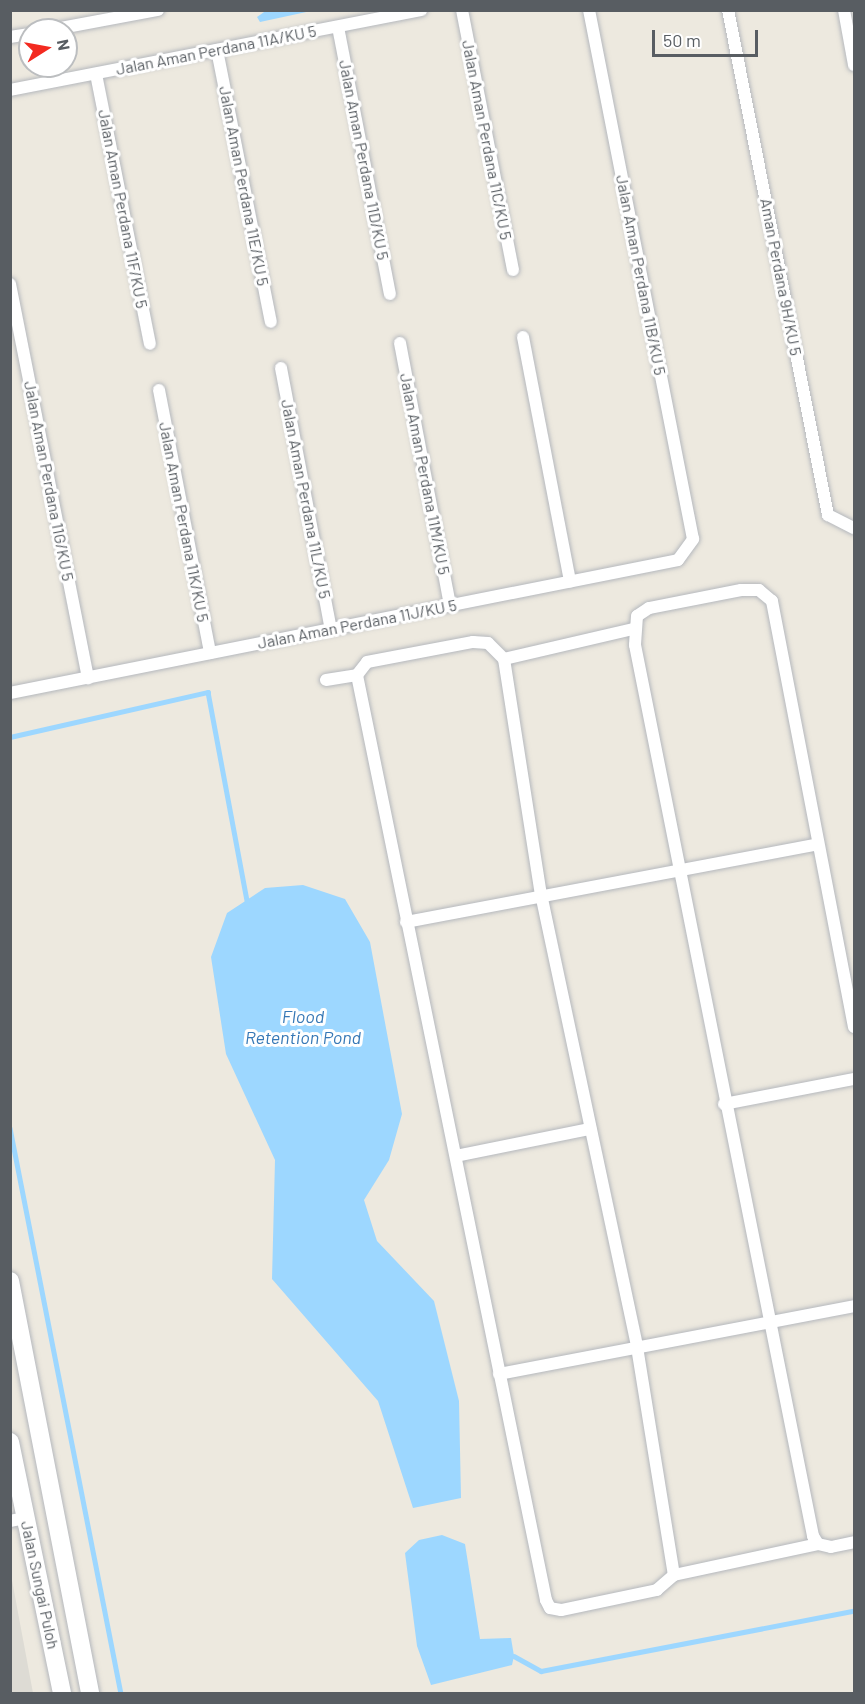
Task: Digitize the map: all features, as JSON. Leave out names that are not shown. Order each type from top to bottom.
[{"type":"street","points":[[78,25],[158,10]]},
{"type":"street","name":"Jalan Aman Perdana 11A/KU 5","points":[[10,90],[421,10]]},
{"type":"street","name":"Jalan Aman Perdana 11C/KU 5","points":[[462,10],[513,270]]},
{"type":"street","name":"Jalan Aman Perdana 11B/KU 5","points":[[589,10],[693,539]]},
{"type":"street","name":"Aman Perdana 9H/KU 5","points":[[728,10],[828,515],[854,528]]},
{"type":"street","points":[[844,10],[855,65]]},
{"type":"street","name":"Jalan Aman Perdana 11D/KU 5","points":[[338,27],[390,294]]},
{"type":"street","name":"Jalan Aman Perdana 11E/KU 5","points":[[217,50],[271,322]]},
{"type":"street","name":"Jalan Aman Perdana 11F/KU 5","points":[[96,74],[150,344]]},
{"type":"street","name":"Jalan Aman Perdana 11G/KU 5","points":[[10,284],[88,678]]},
{"type":"street","points":[[522,337],[570,582]]},
{"type":"street","name":"Jalan Aman Perdana 11M/KU 5","points":[[400,343],[450,605]]},
{"type":"street","name":"Jalan Aman Perdana 11L/KU 5","points":[[280,368],[331,629]]},
{"type":"street","name":"Jalan Aman Perdana 11K/KU 5","points":[[159,390],[210,653]]},
{"type":"street","name":"Jalan Aman Perdana 11J/KU 5","points":[[10,693],[678,560],[693,539]]},
{"type":"street","points":[[818,1544],[724,1104],[677,870],[633,629],[637,616],[649,608],[759,590],[772,601],[817,844],[855,1027]]},
{"type":"street","points":[[504,659],[633,629]]},
{"type":"street","points":[[326,680],[357,675],[367,662],[473,642],[488,643],[504,659],[541,894],[637,1347],[674,1575]]},
{"type":"street","points":[[357,675],[499,1374],[550,1608],[657,1590],[674,1575],[818,1544],[855,1542]]},
{"type":"street","points":[[406,922],[541,894],[817,844]]},
{"type":"street","points":[[724,1104],[855,1079]]},
{"type":"street","points":[[456,1156],[590,1129]]},
{"type":"street","points":[[10,1281],[90,1694]]},
{"type":"street","points":[[499,1374],[855,1306]]},
{"type":"street","name":"Jalan Sungai Puloh","points":[[10,1442],[18,1519],[62,1694]]},
{"type":"shaded area","points":[[11,1575],[33,1693],[11,1693]]},
{"type":"water","points":[[267,10],[311,11],[260,22],[257,17]]},
{"type":"water","name":"Flood Retention Pond","points":[[303,885],[345,899],[370,942],[402,1114],[389,1160],[364,1200],[377,1241],[434,1301],[459,1401],[461,1498],[413,1508],[378,1401],[272,1279],[275,1160],[226,1054],[211,957],[227,913],[265,888]]},
{"type":"water","points":[[442,1535],[465,1544],[480,1639],[511,1638],[514,1656],[512,1665],[431,1685],[417,1646],[405,1553],[419,1540]]},
{"type":"waterway","points":[[10,737],[208,692],[247,900]]},
{"type":"waterway","points":[[10,1128],[121,1694]]},
{"type":"waterway","points":[[514,1656],[541,1671],[854,1611]]}]
